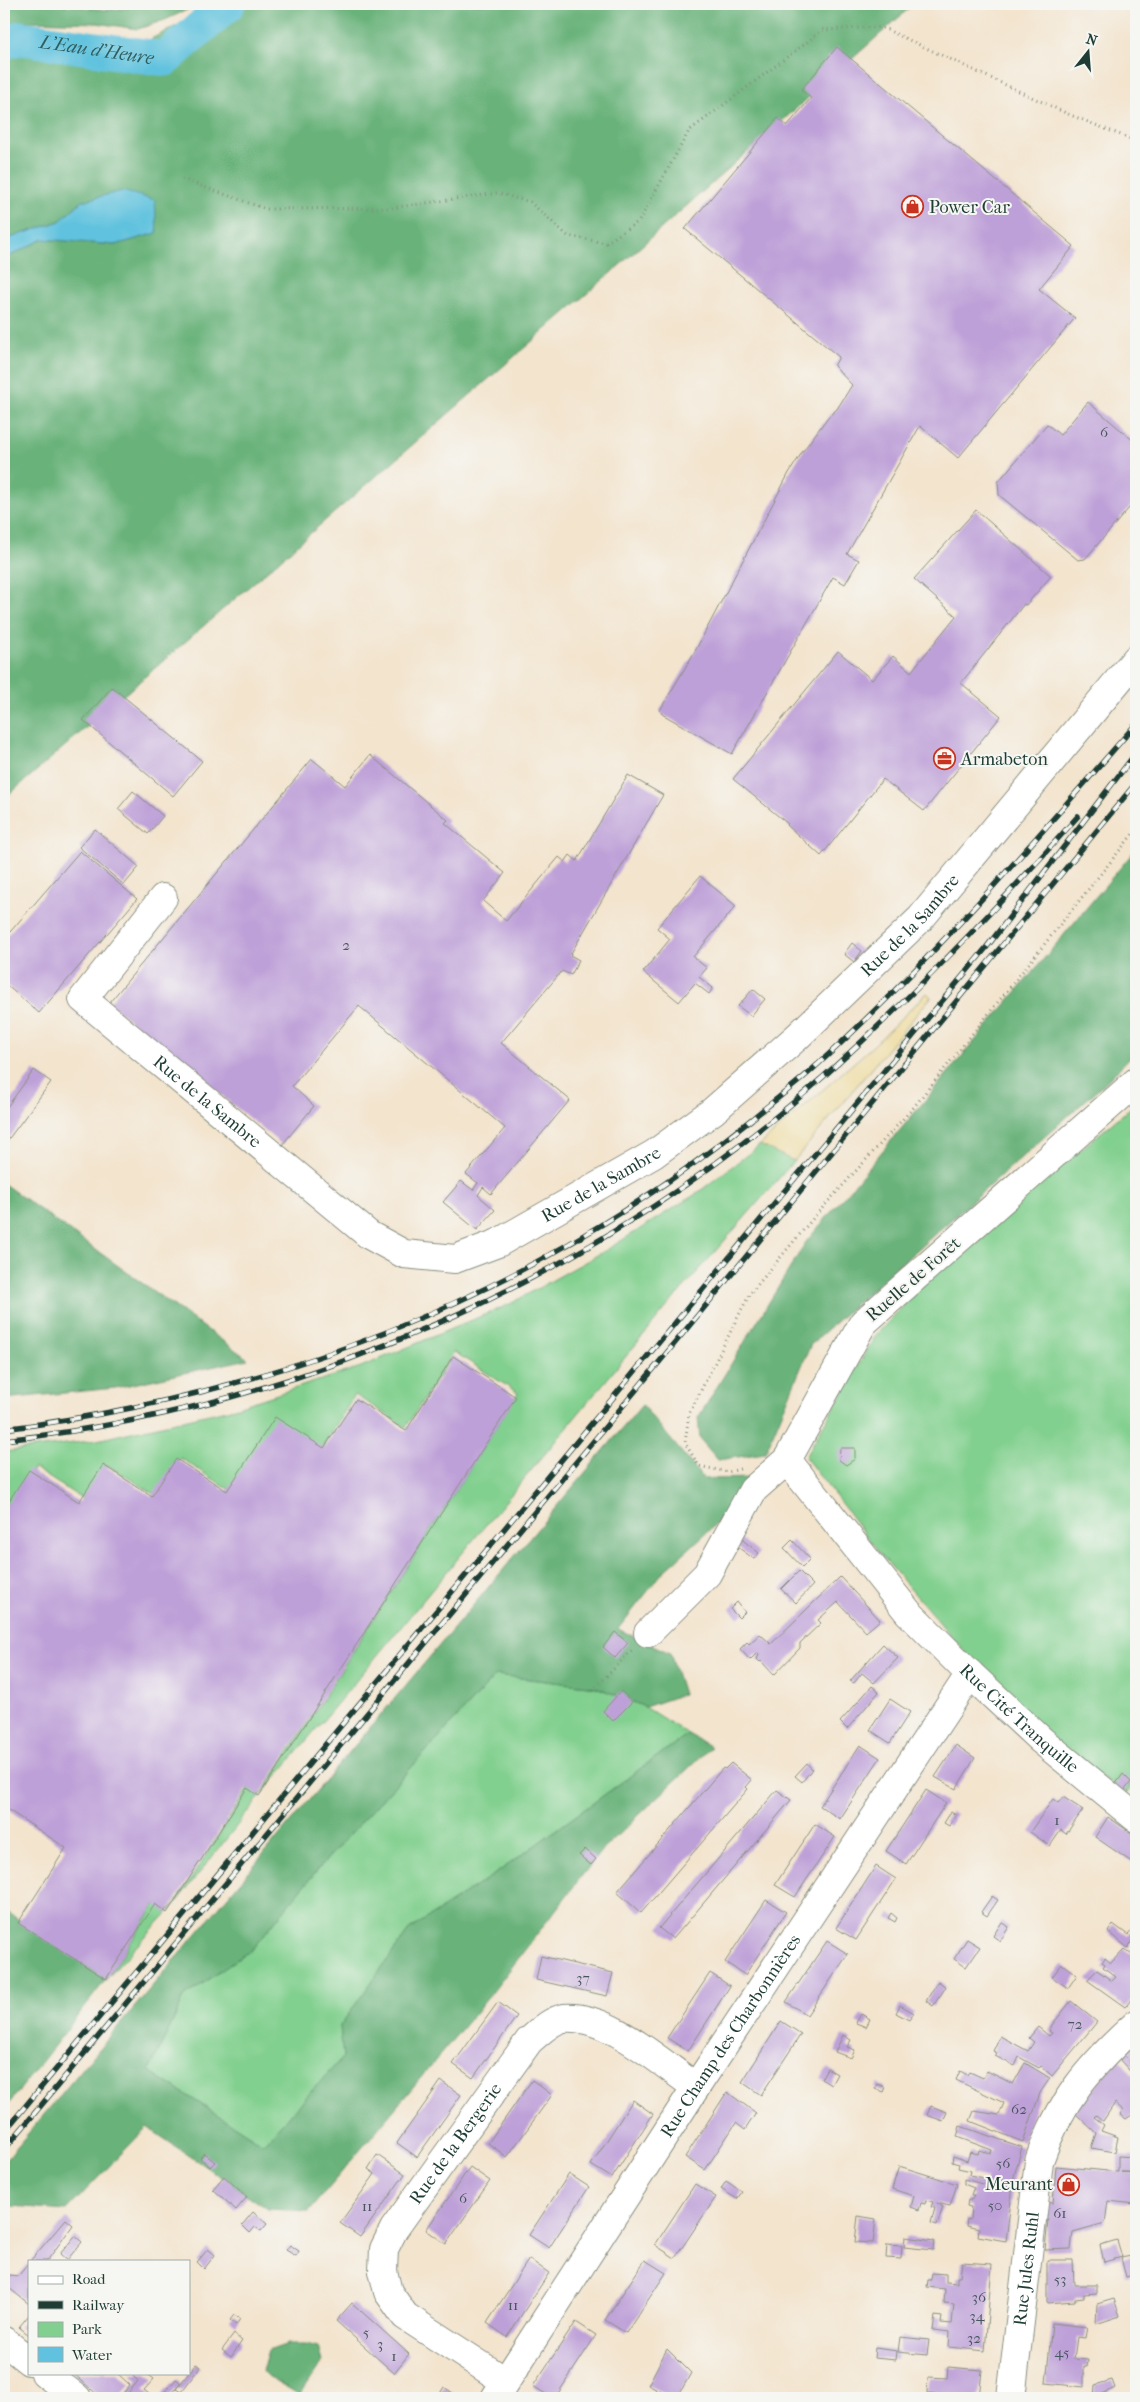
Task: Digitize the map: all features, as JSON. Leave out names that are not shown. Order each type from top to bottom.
[{"type":"street","name":"Rue de la Sambre","points":[[163,898],[83,999],[369,1236],[404,1254],[455,1259],[498,1243],[654,1154],[713,1111],[797,1038],[921,918],[1136,660]]},
{"type":"street","name":"Ruelle de Forêt","points":[[648,1633],[707,1574],[754,1490],[787,1460],[862,1323],[1136,1082]]},
{"type":"street","name":"Rue Cité Tranquille","points":[[787,1460],[908,1612],[970,1674],[1048,1746],[1136,1818]]},
{"type":"street","name":"Rue Champ des Charbonnières","points":[[500,2390],[696,2087],[970,1674]]},
{"type":"street","name":"Rue de la Bergerie","points":[[500,2390],[405,2316],[388,2292],[383,2271],[384,2248],[394,2229],[529,2041],[545,2028],[563,2018],[588,2020],[611,2027],[696,2087]]},
{"type":"street","name":"Rue Jules Ruhl","points":[[1011,2398],[1039,2161],[1049,2131],[1078,2082],[1136,2024]]},
{"type":"street","points":[[4,2341],[28,2360]]},
{"type":"street","points":[[46,2374],[77,2398]]},
{"type":"path","points":[[182,179],[266,209],[391,208],[497,193],[530,202],[568,236],[606,244],[639,220],[689,131],[823,30],[881,27],[1068,114],[1136,141]]},
{"type":"path","points":[[745,1468],[728,1472],[699,1466],[685,1443],[689,1414],[749,1295],[815,1216],[913,1108],[1136,830]]},
{"type":"path","points":[[596,1687],[648,1633]]},
{"type":"green space","points":[[4,4],[56,4],[108,10],[162,4],[200,4],[165,20],[138,29],[96,23],[30,21],[4,24]]},
{"type":"green space","points":[[220,4],[914,4],[620,265],[4,799],[4,263],[6,258],[43,239],[115,245],[157,233],[82,201],[60,221],[4,240],[4,50],[123,53]]},
{"type":"green space","points":[[1136,849],[1136,1051],[1103,1085],[811,1344],[765,1453],[718,1460],[700,1439],[698,1418],[806,1242]]},
{"type":"green space","points":[[1136,1103],[1136,1772],[1128,1793],[1041,1740],[882,1556],[805,1457],[876,1335],[932,1275]]},
{"type":"green space","points":[[760,1145],[794,1161],[672,1301],[262,1794],[518,1393],[454,1352],[406,1427],[355,1395],[321,1449],[230,1490],[180,1458],[156,1495],[107,1465],[84,1500],[34,1468],[9,1506],[4,1503],[4,1452],[97,1440],[231,1409],[361,1367],[510,1304],[608,1249],[696,1194]]},
{"type":"green space","points":[[4,1184],[248,1359],[115,1388],[4,1399]]},
{"type":"green space","points":[[642,1405],[704,1479],[757,1478],[725,1516],[663,1572],[618,1629],[670,1653],[683,1694],[645,1707],[596,1687],[496,1675],[318,1869],[252,1949],[185,1996],[149,2071],[263,2144],[343,2057],[340,2026],[409,1930],[501,1870],[688,1734],[711,1747],[601,1851],[491,1994],[309,2211],[268,2209],[147,2127],[67,2210],[11,2206],[4,2213],[4,2162]]},
{"type":"green space","points":[[496,1675],[596,1687],[645,1707],[688,1734],[501,1870],[409,1930],[340,2026],[343,2057],[263,2144],[149,2071],[185,1996],[252,1949],[318,1869]]},
{"type":"green space","points":[[250,1786],[262,1794],[175,1904]]},
{"type":"green space","points":[[157,1902],[170,1910],[108,1977]]},
{"type":"green space","points":[[4,1910],[108,1977],[4,2110]]},
{"type":"green space","points":[[288,2344],[306,2344],[318,2347],[322,2362],[300,2395],[267,2376],[262,2371],[268,2351]]},
{"type":"sand","points":[[927,993],[931,997],[794,1161],[760,1145],[874,1045]]},
{"type":"water","points":[[122,191],[155,200],[157,233],[115,245],[43,239],[6,258],[4,263],[4,240],[60,221],[82,201]]},
{"type":"building","points":[[837,47],[1074,246],[1039,289],[1075,318],[958,458],[920,426],[847,554],[859,560],[845,584],[833,577],[732,754],[662,714],[660,710],[694,653],[789,473],[828,417],[837,409],[852,385],[834,366],[839,357],[685,229],[778,118],[787,126],[811,98],[801,90]]},
{"type":"building","points":[[1088,402],[1136,443],[1136,500],[1085,559],[1078,560],[999,495],[998,482],[1047,424],[1060,435]]},
{"type":"building","points":[[976,510],[1051,576],[1026,605],[1024,604],[961,683],[1001,716],[924,811],[883,779],[821,856],[788,824],[733,779],[838,651],[872,680],[893,656],[911,672],[956,616],[914,579]]},
{"type":"building","points":[[112,687],[202,761],[173,796],[83,720]]},
{"type":"building","points":[[370,755],[448,820],[445,823],[505,873],[483,901],[506,921],[559,857],[565,862],[570,855],[577,861],[628,775],[663,795],[570,955],[579,960],[571,975],[562,971],[501,1043],[570,1100],[491,1194],[483,1187],[478,1195],[495,1210],[477,1230],[443,1202],[461,1181],[473,1190],[478,1183],[466,1174],[505,1128],[359,1006],[292,1086],[314,1106],[282,1145],[109,1003],[312,759],[345,786]]},
{"type":"building","points":[[133,791],[163,816],[148,834],[118,809]]},
{"type":"building","points":[[95,829],[139,867],[124,885],[79,847]]},
{"type":"building","points":[[80,851],[137,899],[39,1013],[4,983],[4,939]]},
{"type":"building","points":[[700,876],[736,906],[693,957],[707,968],[699,977],[713,988],[709,994],[695,983],[679,1002],[643,972],[670,939],[657,928]]},
{"type":"building","points":[[852,943],[862,951],[854,962],[844,954]]},
{"type":"building","points":[[753,989],[765,999],[751,1016],[738,1006]]},
{"type":"building","points":[[34,1070],[51,1082],[4,1145],[4,1111]]},
{"type":"building","points":[[453,1356],[516,1397],[259,1796],[247,1788],[167,1913],[155,1904],[106,1979],[18,1923],[66,1848],[4,1807],[4,1506],[29,1470],[79,1502],[103,1465],[152,1496],[176,1459],[227,1491],[275,1417],[324,1448],[356,1399],[406,1431]]},
{"type":"building","points":[[840,1448],[855,1448],[855,1459],[846,1465],[839,1460]]},
{"type":"building","points":[[740,1538],[759,1553],[754,1559],[735,1545]]},
{"type":"building","points":[[792,1540],[810,1559],[802,1567],[784,1548]]},
{"type":"building","points":[[799,1571],[813,1585],[796,1603],[781,1589]]},
{"type":"building","points":[[840,1577],[880,1620],[866,1632],[838,1602],[818,1620],[821,1623],[800,1643],[800,1648],[774,1675],[757,1659],[759,1655],[757,1653],[750,1660],[740,1649],[760,1634],[771,1644]]},
{"type":"building","points":[[737,1602],[745,1612],[739,1618],[730,1609]]},
{"type":"building","points":[[615,1632],[628,1643],[615,1658],[603,1647]]},
{"type":"building","points":[[883,1644],[898,1658],[874,1683],[862,1673],[854,1683],[850,1681]]},
{"type":"building","points":[[872,1686],[879,1692],[847,1729],[840,1722]]},
{"type":"building","points":[[621,1691],[632,1702],[613,1721],[603,1711]]},
{"type":"building","points":[[890,1699],[910,1712],[890,1743],[870,1730]]},
{"type":"building","points":[[860,1745],[880,1758],[840,1819],[820,1806]]},
{"type":"building","points":[[956,1745],[975,1758],[956,1789],[935,1777]]},
{"type":"building","points":[[731,1763],[752,1780],[746,1787],[748,1789],[641,1913],[617,1892],[723,1768],[725,1769]]},
{"type":"building","points":[[807,1763],[812,1769],[802,1782],[795,1776]]},
{"type":"building","points":[[1123,1774],[1131,1782],[1120,1796],[1112,1789]]},
{"type":"building","points":[[777,1790],[791,1800],[673,1939],[659,1928]]},
{"type":"building","points":[[926,1790],[946,1803],[906,1864],[886,1851]]},
{"type":"building","points":[[1063,1797],[1083,1810],[1066,1834],[1061,1830],[1050,1846],[1030,1832],[1053,1799],[1058,1803]]},
{"type":"building","points":[[951,1812],[956,1815],[949,1826],[944,1823]]},
{"type":"building","points":[[1108,1817],[1136,1836],[1136,1865],[1095,1837]]},
{"type":"building","points":[[815,1824],[835,1837],[795,1897],[775,1885]]},
{"type":"building","points":[[585,1849],[596,1859],[591,1865],[579,1855]]},
{"type":"building","points":[[876,1866],[896,1879],[856,1940],[836,1928]]},
{"type":"building","points":[[992,1896],[998,1900],[987,1916],[981,1912]]},
{"type":"building","points":[[766,1900],[786,1912],[745,1975],[725,1962]]},
{"type":"building","points":[[891,1913],[897,1918],[895,1922],[888,1918]]},
{"type":"building","points":[[1002,1922],[1009,1927],[1000,1941],[993,1936]]},
{"type":"building","points":[[1113,1924],[1128,1935],[1136,1925],[1136,1942],[1133,1939],[1128,1948],[1108,1932]]},
{"type":"building","points":[[967,1939],[980,1947],[966,1967],[954,1959]]},
{"type":"building","points":[[827,1941],[848,1954],[807,2015],[786,2002]]},
{"type":"building","points":[[1124,1949],[1136,1956],[1136,1995],[1125,2007],[1087,1980],[1097,1970],[1112,1981],[1116,1977],[1103,1967],[1105,1964],[1102,1962],[1105,1958],[1111,1963]]},
{"type":"building","points":[[541,1956],[613,1973],[607,1996],[536,1980]]},
{"type":"building","points":[[1062,1964],[1077,1975],[1068,1988],[1052,1977]]},
{"type":"building","points":[[710,1973],[730,1986],[688,2051],[667,2038]]},
{"type":"building","points":[[938,1981],[946,1987],[933,2006],[926,2001]]},
{"type":"building","points":[[1071,2001],[1097,2022],[1052,2076],[1041,2066],[1039,2068],[1019,2057],[1015,2066],[995,2056],[997,2053],[993,2051],[1000,2036],[1028,2051],[1034,2042],[1029,2038],[1038,2027],[1049,2036],[1052,2033],[1049,2031],[1052,2025]]},
{"type":"building","points":[[498,2002],[517,2016],[473,2078],[453,2064]]},
{"type":"building","points":[[900,2005],[914,2013],[909,2020],[896,2013]]},
{"type":"building","points":[[861,2014],[870,2019],[866,2027],[856,2023]]},
{"type":"building","points":[[781,2021],[801,2034],[761,2095],[742,2082]]},
{"type":"building","points":[[843,2035],[851,2040],[847,2047],[855,2050],[851,2058],[835,2052]]},
{"type":"building","points":[[1136,2045],[1136,2071],[1124,2055]]},
{"type":"building","points":[[1119,2059],[1136,2078],[1136,2112],[1126,2119],[1120,2114],[1123,2110],[1115,2103],[1103,2121],[1096,2115],[1094,2117],[1104,2125],[1101,2131],[1118,2137],[1115,2152],[1091,2148],[1096,2133],[1074,2112]]},
{"type":"building","points":[[1025,2063],[1050,2078],[1040,2093],[1023,2142],[970,2121],[974,2111],[999,2115],[1004,2103],[956,2080],[960,2071],[968,2075],[970,2072],[983,2078],[987,2071],[1013,2084]]},
{"type":"building","points":[[827,2068],[837,2074],[831,2085],[821,2079]]},
{"type":"building","points":[[532,2080],[552,2095],[507,2157],[488,2143]]},
{"type":"building","points":[[441,2081],[461,2095],[417,2157],[397,2143]]},
{"type":"building","points":[[877,2084],[885,2087],[883,2092],[875,2089]]},
{"type":"building","points":[[727,2092],[756,2113],[745,2130],[736,2123],[705,2170],[685,2157]]},
{"type":"building","points":[[633,2100],[653,2114],[612,2178],[591,2165]]},
{"type":"building","points":[[931,2106],[947,2112],[943,2121],[927,2115]]},
{"type":"building","points":[[960,2126],[1022,2147],[1014,2176],[1006,2241],[978,2236],[979,2229],[966,2226],[967,2219],[970,2220],[971,2207],[967,2206],[968,2200],[971,2200],[974,2195],[971,2195],[974,2188],[964,2184],[964,2179],[986,2185],[987,2179],[970,2175],[971,2171],[958,2168],[959,2164],[952,2162],[953,2156],[967,2161],[970,2152],[978,2154],[979,2150],[991,2153],[992,2150],[957,2137]]},
{"type":"building","points":[[204,2153],[215,2162],[210,2167],[200,2158]]},
{"type":"building","points":[[377,2155],[405,2174],[360,2237],[340,2223],[375,2174],[368,2169]]},
{"type":"building","points":[[1118,2156],[1134,2157],[1134,2172],[1121,2172],[1136,2173],[1136,2204],[1108,2201],[1105,2223],[1073,2232],[1071,2249],[1045,2250],[1048,2220],[1045,2220],[1046,2202],[1053,2203],[1056,2166],[1118,2172]]},
{"type":"building","points":[[899,2166],[957,2184],[950,2206],[937,2203],[943,2207],[937,2225],[931,2223],[935,2208],[931,2207],[933,2202],[926,2200],[925,2204],[921,2203],[919,2210],[911,2207],[914,2196],[892,2189]]},
{"type":"building","points":[[470,2167],[490,2181],[446,2244],[426,2230]]},
{"type":"building","points":[[569,2174],[589,2187],[549,2248],[529,2235]]},
{"type":"building","points":[[224,2176],[247,2197],[236,2210],[213,2189]]},
{"type":"building","points":[[726,2181],[742,2192],[737,2199],[721,2189]]},
{"type":"building","points":[[695,2184],[716,2197],[675,2258],[655,2245]]},
{"type":"building","points":[[253,2212],[267,2224],[261,2231],[255,2227],[250,2233],[242,2225]]},
{"type":"building","points":[[858,2216],[876,2219],[873,2243],[855,2242]]},
{"type":"building","points":[[66,2219],[73,2225],[48,2260],[31,2260]]},
{"type":"building","points":[[75,2236],[82,2242],[67,2260],[60,2254]]},
{"type":"building","points":[[905,2237],[934,2241],[933,2250],[904,2247]]},
{"type":"building","points":[[1117,2240],[1122,2257],[1104,2262],[1100,2245]]},
{"type":"building","points":[[290,2245],[299,2251],[296,2256],[286,2250]]},
{"type":"building","points":[[887,2245],[902,2246],[901,2259],[886,2258]]},
{"type":"building","points":[[208,2249],[215,2255],[204,2269],[197,2262]]},
{"type":"building","points":[[1136,2255],[1136,2274],[1126,2277],[1121,2258]]},
{"type":"building","points":[[529,2259],[549,2273],[507,2337],[487,2323]]},
{"type":"building","points":[[645,2260],[666,2273],[626,2333],[605,2320]]},
{"type":"building","points":[[1047,2260],[1073,2260],[1074,2285],[1097,2285],[1097,2293],[1084,2294],[1084,2298],[1075,2299],[1075,2301],[1047,2303]]},
{"type":"building","points":[[962,2262],[992,2264],[985,2351],[949,2347],[950,2332],[933,2330],[935,2316],[942,2317],[941,2323],[952,2324],[954,2304],[944,2303],[945,2289],[927,2287],[928,2280],[931,2280],[932,2273],[946,2274],[946,2282],[957,2283],[957,2277],[960,2277]]},
{"type":"building","points":[[28,2264],[28,2303],[4,2284],[10,2275],[18,2276]]},
{"type":"building","points":[[1114,2299],[1120,2316],[1096,2324],[1097,2304]]},
{"type":"building","points":[[352,2303],[409,2354],[394,2373],[336,2321]]},
{"type":"building","points":[[234,2315],[240,2319],[236,2325],[230,2320]]},
{"type":"building","points":[[28,2316],[28,2334],[19,2327]]},
{"type":"building","points":[[576,2322],[596,2335],[555,2398],[552,2398],[533,2386]]},
{"type":"building","points":[[1052,2323],[1087,2327],[1085,2338],[1077,2337],[1074,2359],[1088,2360],[1087,2367],[1084,2367],[1084,2387],[1046,2383]]},
{"type":"building","points":[[234,2334],[242,2341],[231,2357],[222,2350]]},
{"type":"building","points":[[900,2337],[929,2340],[927,2355],[898,2352]]},
{"type":"building","points":[[875,2348],[897,2351],[896,2360],[874,2358]]},
{"type":"building","points":[[667,2349],[691,2373],[677,2398],[660,2398],[663,2393],[648,2385]]},
{"type":"building","points":[[196,2364],[200,2367],[182,2391],[177,2388],[190,2374]]},
{"type":"building","points":[[948,2367],[982,2370],[979,2398],[956,2398],[956,2395],[950,2394],[950,2396],[927,2394],[928,2377],[947,2378]]},
{"type":"building","points":[[74,2374],[118,2374],[130,2385],[119,2398],[101,2398]]},
{"type":"building","points":[[131,2374],[147,2374],[154,2379],[144,2390],[154,2398],[124,2398],[138,2381]]},
{"type":"building","points":[[176,2379],[180,2382],[168,2398],[160,2397]]},
{"type":"building","points":[[1112,2380],[1115,2388],[1094,2398],[1095,2385]]},
{"type":"building","points":[[444,2387],[460,2398],[437,2398]]},
{"type":"building","points":[[1044,2393],[1090,2397],[1090,2398],[1043,2398]]},
{"type":"waterway","name":"L'Eau d'Heure","points":[[4,42],[21,38],[165,59],[228,4]]},
{"type":"railway","points":[[4,1429],[106,1413],[207,1390],[304,1362],[400,1326],[492,1285],[582,1236],[669,1181],[801,1080],[859,1026],[941,943],[1136,724]]},
{"type":"railway","points":[[4,2132],[986,948],[1136,753]]},
{"type":"railway","points":[[4,2150],[656,1366],[1136,783]]},
{"type":"railway","points":[[4,1440],[116,1423],[227,1398],[335,1364],[441,1322],[543,1272],[641,1214],[735,1149],[823,1077],[890,1015],[954,951],[1078,816]]},
{"type":"place","name":"Power Car","points":[[913,207]]},
{"type":"place","name":"Armabeton","points":[[945,759]]},
{"type":"place","name":"Meurant","points":[[1069,2184]]}]
